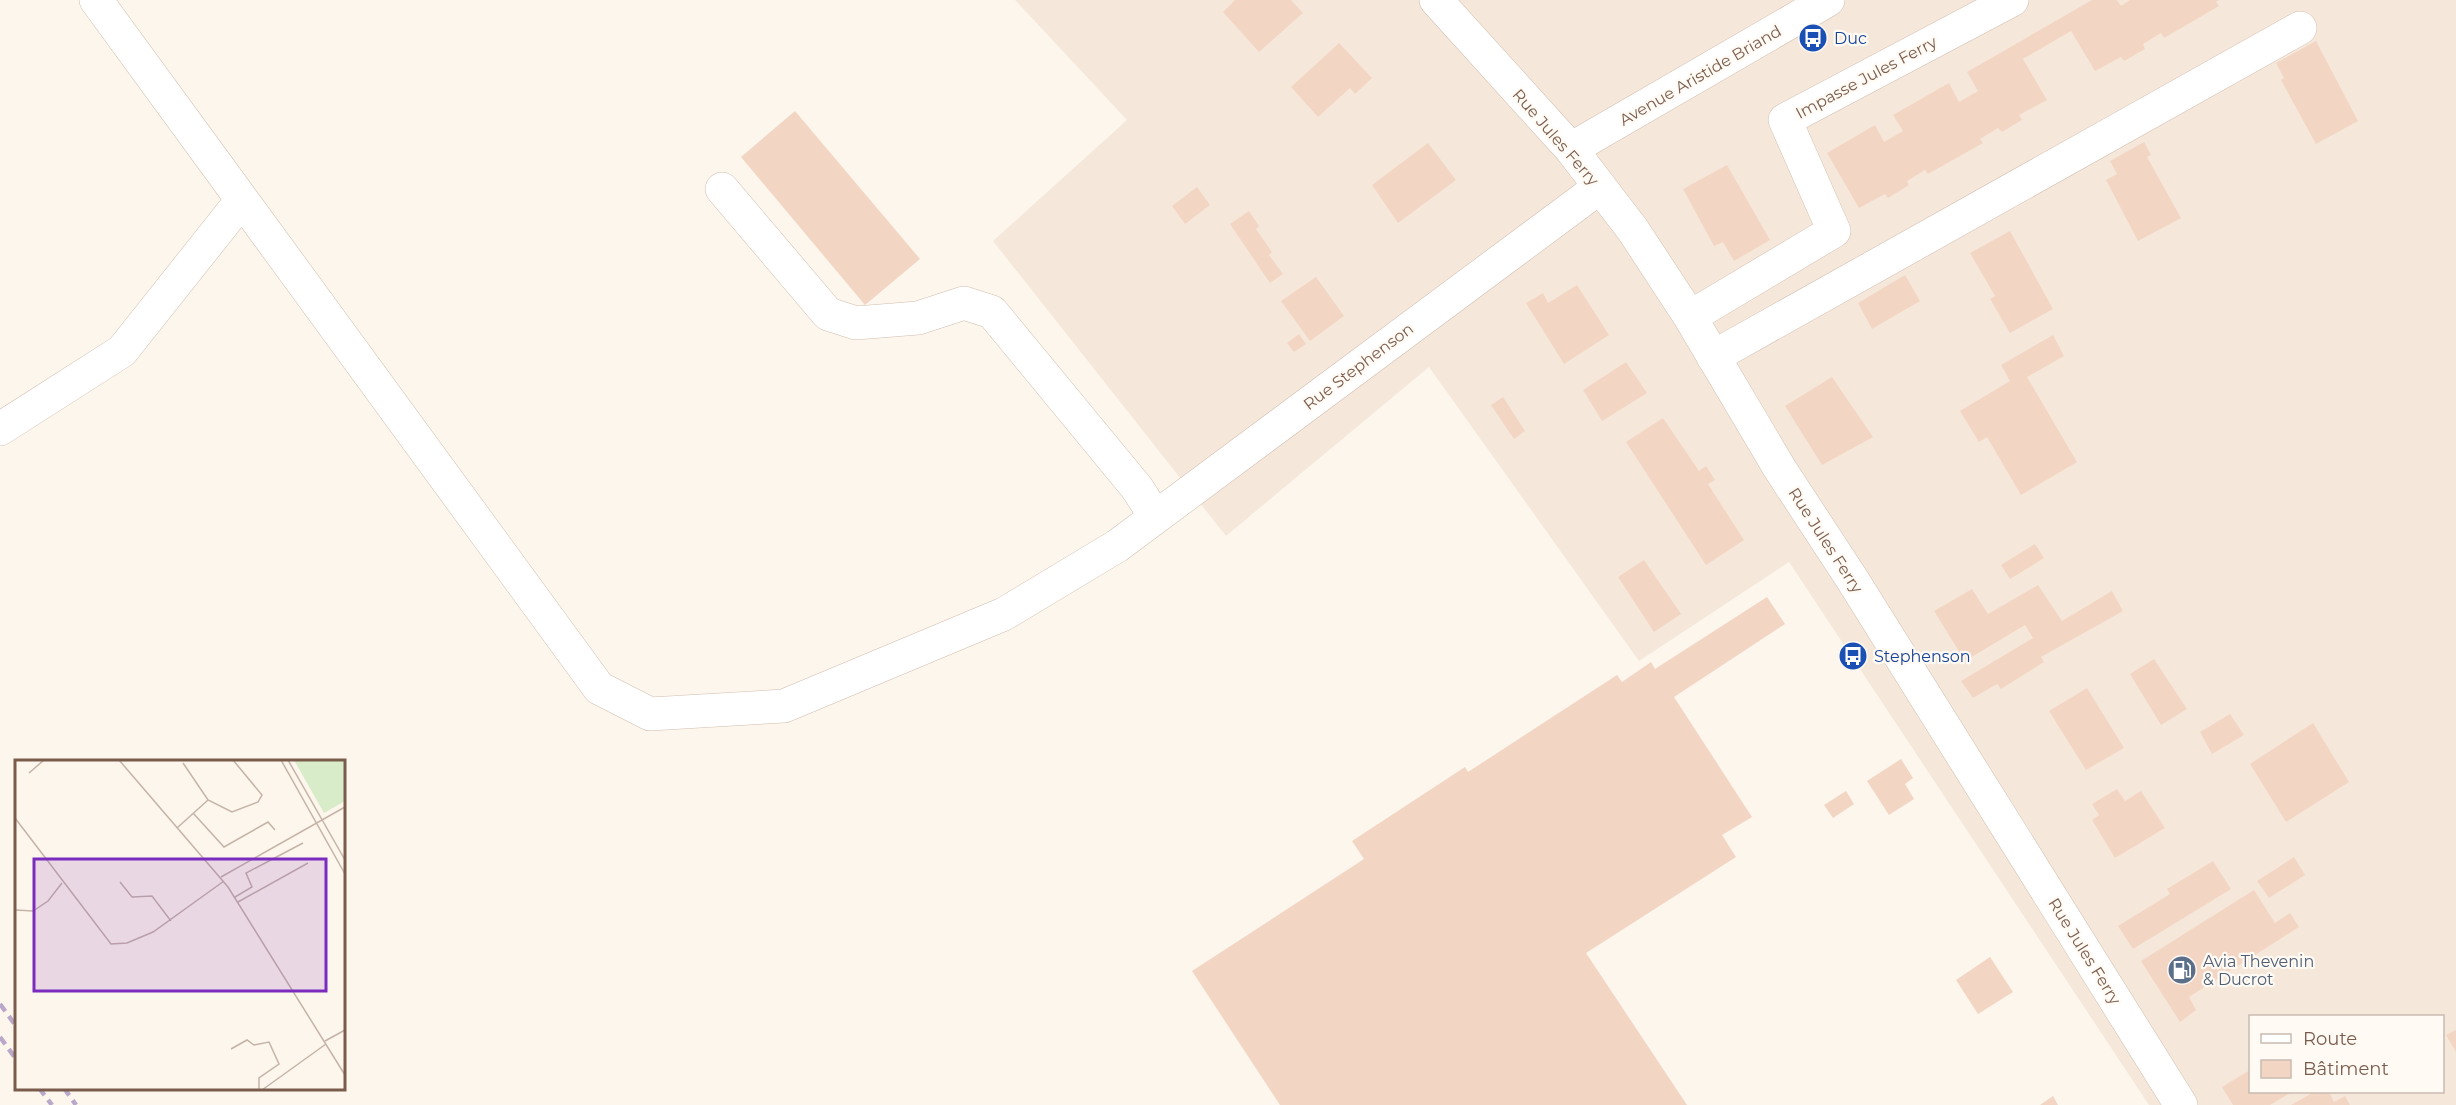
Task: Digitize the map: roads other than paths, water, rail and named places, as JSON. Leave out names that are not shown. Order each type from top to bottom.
[{"type":"street","name":"Rue Stephenson","points":[[96,0],[599,688],[650,714],[784,706],[1004,614],[1117,546],[1600,187]]},
{"type":"street","name":"Rue Jules Ferry","points":[[1436,0],[1571,148],[1633,231],[1690,317],[1780,469],[1863,597],[2181,1105]]},
{"type":"street","name":"Avenue Aristide Briand","points":[[1571,148],[1828,0]]},
{"type":"street","name":"Impasse Jules Ferry","points":[[1690,317],[1834,231],[1785,120],[2012,0]]},
{"type":"street","points":[[1713,357],[2300,28]]},
{"type":"street","points":[[722,189],[828,314],[856,323],[918,318],[964,303],[992,312],[1137,488],[1155,516]]},
{"type":"street","points":[[0,429],[122,351],[242,200]]},
{"type":"railway","points":[[0,1004],[15,1025]]},
{"type":"railway","points":[[0,1037],[15,1058]]},
{"type":"railway","points":[[41,1090],[52,1105]]},
{"type":"railway","points":[[65,1090],[76,1105]]},
{"type":"place","name":"Duc","points":[[1813,38]]},
{"type":"place","name":"Stephenson","points":[[1853,656]]},
{"type":"place","name":"Avia Thevenin & Ducrot","points":[[2182,970]]}]
